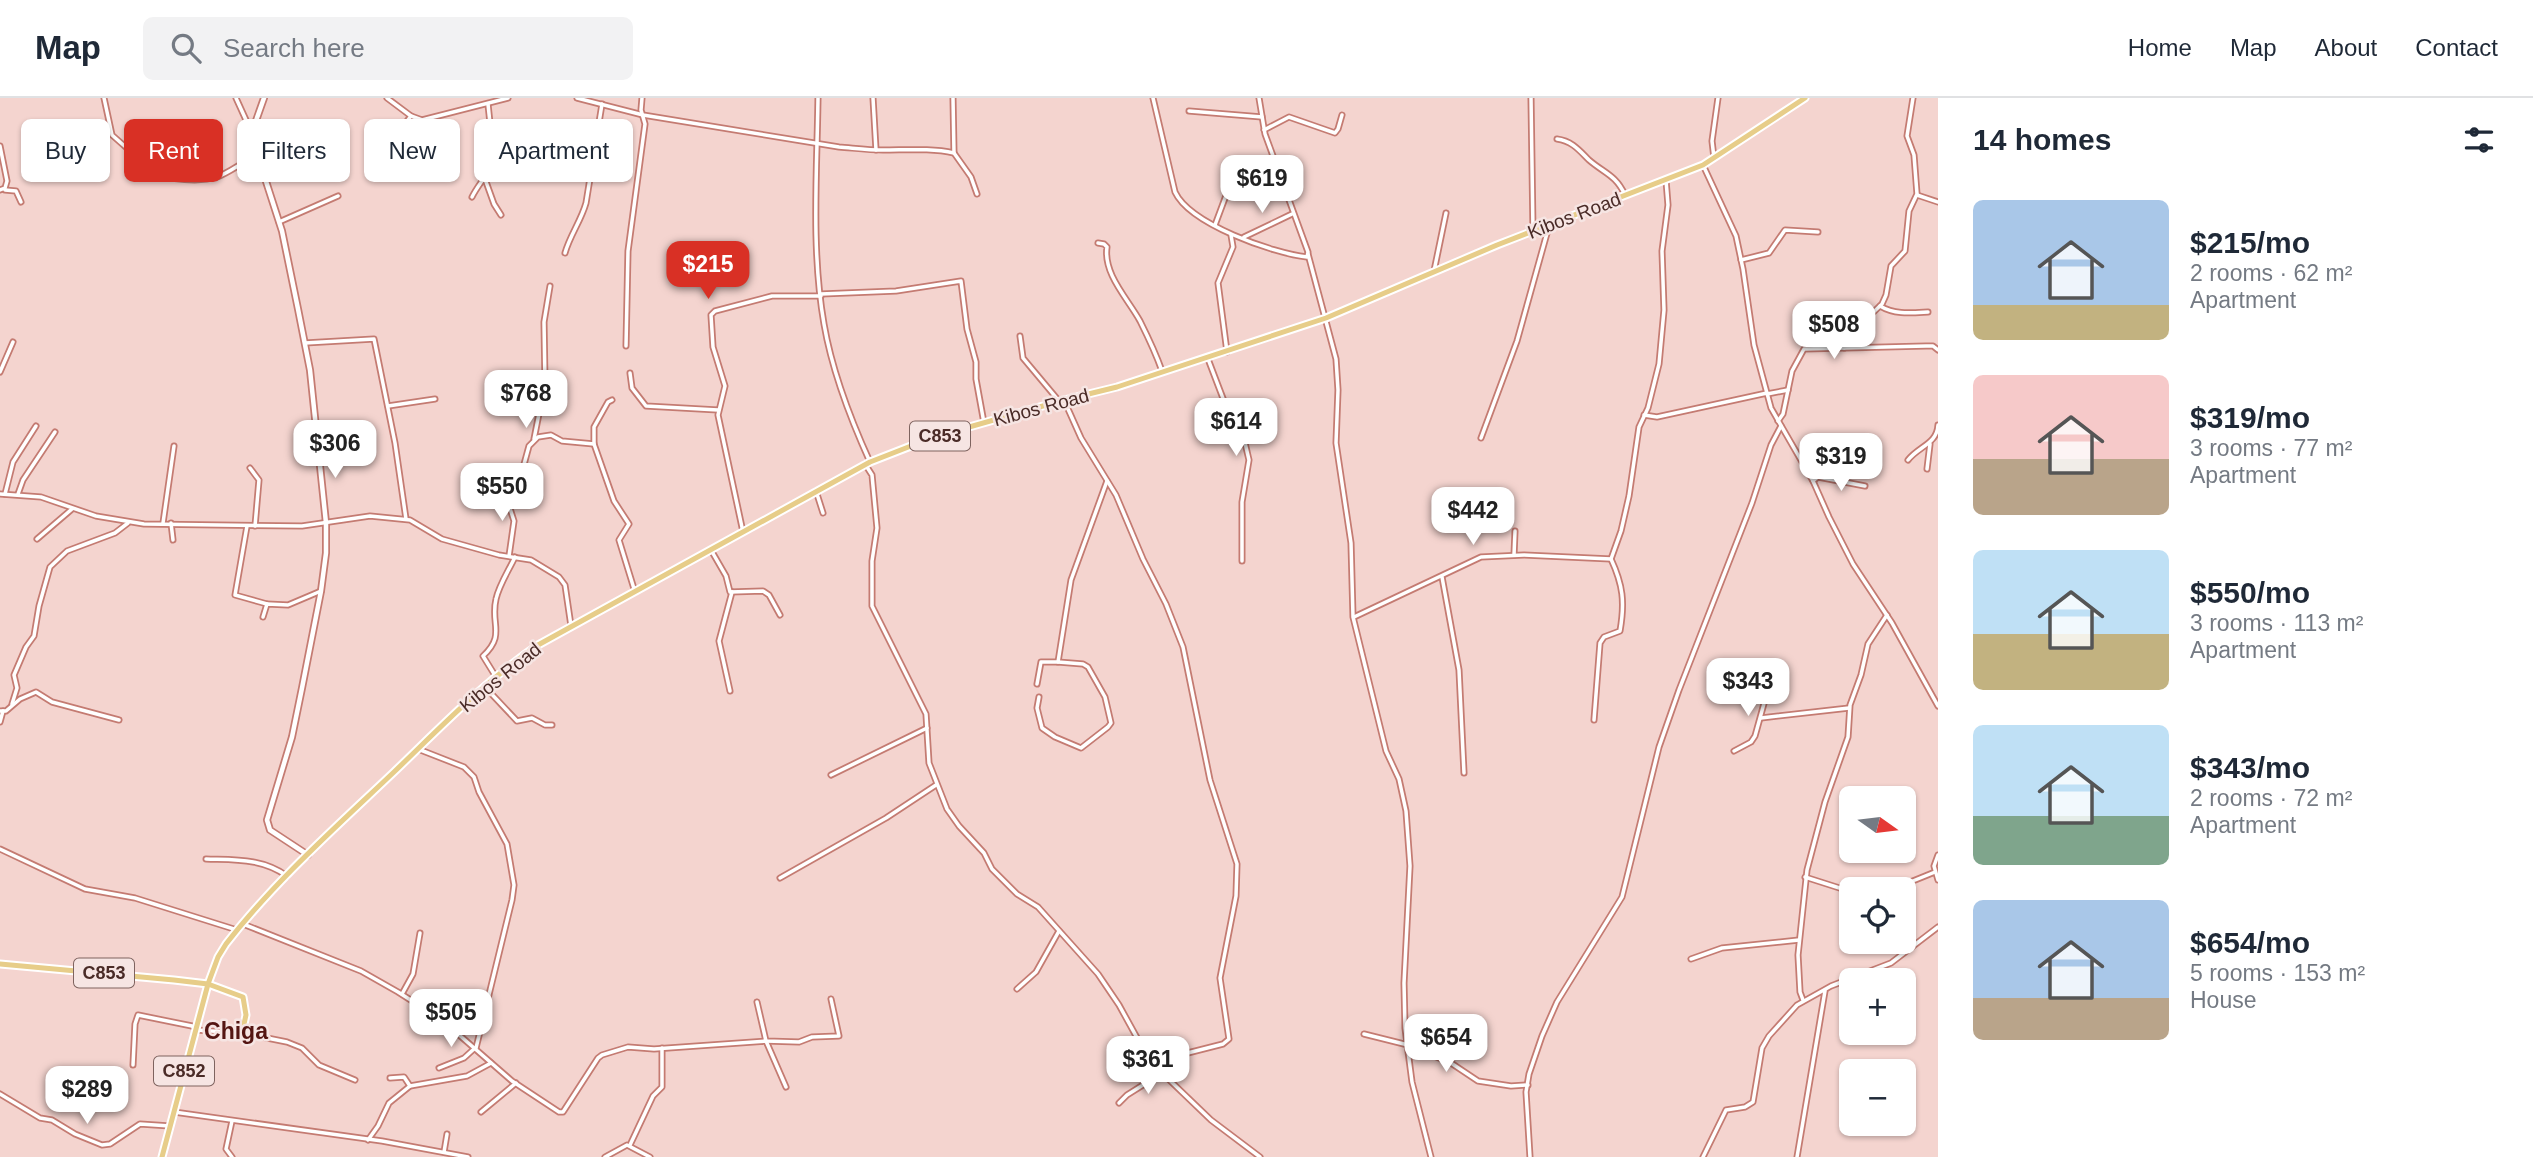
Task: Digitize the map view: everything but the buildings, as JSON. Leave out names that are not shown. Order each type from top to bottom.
[{"type":"main road","name":"Kibos Road","points":[[208,984],[222,951],[237,930],[287,876],[496,677],[522,655],[571,626],[868,463],[934,438],[1062,400],[1117,387],[1326,318],[1434,271],[1703,165],[1805,98]]},
{"type":"main road","name":"C853","points":[[0,964],[208,984]]},
{"type":"main road","name":"C852","points":[[162,1157],[208,984]]},
{"type":"main road","points":[[208,984],[243,997],[246,1015],[242,1033]]},
{"type":"street","points":[[104,98],[114,138],[129,150],[133,149],[141,155],[142,166],[149,173],[209,178],[237,166]]},
{"type":"street","points":[[236,98],[246,119]]},
{"type":"street","points":[[257,119],[264,98]]},
{"type":"street","points":[[387,98],[411,116],[426,120],[509,98]]},
{"type":"street","points":[[479,98],[480,107]]},
{"type":"street","points":[[577,98],[643,115],[817,142],[876,150],[935,150],[954,153]]},
{"type":"street","points":[[626,346],[628,251],[645,124],[642,98]]},
{"type":"street","points":[[818,98],[818,254],[823,323],[850,416],[872,475],[877,528],[872,555],[872,607],[926,714],[929,764],[936,785],[947,808],[984,853],[989,866],[1017,894],[1038,906],[1098,974],[1162,1073],[1211,1119],[1260,1157]]},
{"type":"street","points":[[873,98],[876,150]]},
{"type":"street","points":[[953,98],[954,153],[971,177],[977,194]]},
{"type":"street","points":[[1153,98],[1176,195],[1202,218],[1230,234],[1302,256],[1307,257],[1308,254]]},
{"type":"street","points":[[1259,98],[1264,130],[1308,254],[1338,375],[1337,452],[1351,543],[1353,617],[1387,751],[1399,779],[1406,811],[1410,866],[1404,984],[1408,1045],[1412,1082],[1431,1157]]},
{"type":"street","points":[[1531,98],[1533,231]]},
{"type":"street","points":[[1714,158],[1712,141],[1718,98]]},
{"type":"street","points":[[1844,348],[1844,339],[1880,306],[1886,295],[1891,266],[1905,251],[1909,211],[1917,194],[1914,155],[1907,136],[1913,98]]},
{"type":"street","points":[[488,104],[489,119]]},
{"type":"street","points":[[565,253],[570,234],[582,216],[586,203],[603,104]]},
{"type":"street","points":[[1189,111],[1262,117]]},
{"type":"street","points":[[1264,130],[1289,117],[1335,133],[1342,115]]},
{"type":"street","points":[[1557,139],[1569,142],[1589,160],[1609,172],[1625,195]]},
{"type":"street","points":[[0,146],[7,181],[2,190],[16,191],[21,202]]},
{"type":"street","points":[[1703,165],[1732,224],[1741,260],[1754,345],[1778,421],[1813,481],[1832,526],[1853,564],[1887,615],[1938,706]]},
{"type":"street","points":[[1215,225],[1234,174]]},
{"type":"street","points":[[1594,720],[1600,643],[1604,637],[1619,633],[1622,620],[1623,590],[1611,559],[1621,531],[1637,436],[1659,364],[1664,310],[1662,251],[1668,205],[1666,180]]},
{"type":"street","points":[[266,182],[279,222],[304,342],[319,448],[326,523],[326,553],[321,591],[292,737],[267,820],[270,830],[309,855]]},
{"type":"street","points":[[472,197],[482,182]]},
{"type":"street","points":[[487,182],[501,215]]},
{"type":"street","points":[[1917,194],[1938,202]]},
{"type":"street","points":[[279,222],[338,196]]},
{"type":"street","points":[[1242,238],[1292,214]]},
{"type":"street","points":[[1434,271],[1446,214]]},
{"type":"street","points":[[1481,438],[1517,341],[1550,224]]},
{"type":"street","points":[[1741,260],[1769,253],[1785,230],[1818,232]]},
{"type":"street","points":[[1227,352],[1218,283],[1233,247],[1230,234]]},
{"type":"street","points":[[1098,243],[1107,247],[1106,255],[1113,276],[1142,323],[1162,373]]},
{"type":"street","points":[[743,532],[718,410],[725,386],[712,345],[712,314],[772,296],[896,291],[961,281],[984,423]]},
{"type":"street","points":[[509,556],[514,521],[505,493],[520,479],[526,453],[534,439],[545,383],[544,322],[550,286]]},
{"type":"street","points":[[1880,306],[1904,313],[1928,313]]},
{"type":"street","points":[[1020,336],[1023,358],[1062,400],[1124,513],[1166,604],[1183,646],[1210,780],[1237,864],[1236,896],[1220,978],[1229,1038],[1223,1044],[1155,1063]]},
{"type":"street","points":[[304,342],[374,338],[406,519]]},
{"type":"street","points":[[0,372],[13,342]]},
{"type":"street","points":[[1778,421],[1783,414],[1795,362],[1804,349],[1933,346],[1938,350]]},
{"type":"street","points":[[1208,359],[1224,401],[1241,430],[1249,460],[1242,502],[1242,561]]},
{"type":"street","points":[[630,373],[632,388],[646,406],[718,410]]},
{"type":"street","points":[[1644,415],[1657,417],[1788,390]]},
{"type":"street","points":[[388,406],[435,399]]},
{"type":"street","points":[[612,400],[608,402],[595,424],[594,444],[614,501],[629,524],[629,528],[619,538],[635,592]]},
{"type":"street","points":[[1927,469],[1930,444],[1937,434],[1938,425]]},
{"type":"street","points":[[36,426],[13,462],[2,494],[41,497],[72,509],[128,523],[255,526],[326,523],[370,516],[406,519],[442,539],[536,563],[563,580],[571,626]]},
{"type":"street","points":[[1530,1157],[1526,1097],[1545,1026],[1622,897],[1659,747],[1752,503],[1773,440],[1781,426]]},
{"type":"street","points":[[18,494],[23,480],[55,432]]},
{"type":"street","points":[[534,439],[551,435],[562,441],[594,444]]},
{"type":"street","points":[[1908,460],[1923,445],[1930,444]]},
{"type":"street","points":[[163,523],[174,446]]},
{"type":"street","points":[[250,468],[259,480],[255,526]]},
{"type":"street","points":[[1813,481],[1818,477],[1865,486]]},
{"type":"street","points":[[1058,662],[1071,580],[1107,481]]},
{"type":"street","points":[[816,491],[823,513]]},
{"type":"street","points":[[37,539],[72,509]]},
{"type":"street","points":[[12,704],[17,688],[14,675],[34,636],[50,567],[67,551],[115,533],[128,523]]},
{"type":"street","points":[[171,523],[173,540]]},
{"type":"street","points":[[247,526],[235,594],[267,604],[288,605],[321,591]]},
{"type":"street","points":[[1514,555],[1515,531]]},
{"type":"street","points":[[711,550],[732,592],[719,641],[730,691]]},
{"type":"street","points":[[1353,617],[1442,577],[1477,558],[1514,555],[1611,559]]},
{"type":"street","points":[[496,677],[483,656],[493,647],[497,638],[496,599],[515,557]]},
{"type":"street","points":[[1442,577],[1459,670],[1464,773]]},
{"type":"street","points":[[732,592],[763,590],[780,614]]},
{"type":"street","points":[[263,617],[267,604]]},
{"type":"street","points":[[1803,1000],[1799,985],[1805,877],[1825,802],[1848,737],[1849,708],[1864,666],[1868,645],[1887,615]]},
{"type":"street","points":[[1037,684],[1041,662],[1083,664],[1088,667],[1105,696],[1111,723],[1081,748],[1074,747],[1042,728],[1037,708],[1039,698]]},
{"type":"street","points":[[485,687],[518,722],[532,718],[545,725],[552,724]]},
{"type":"street","points":[[1734,751],[1753,740],[1768,689]]},
{"type":"street","points":[[0,722],[2,711],[36,692],[52,702],[119,720]]},
{"type":"street","points":[[1761,718],[1849,708]]},
{"type":"street","points":[[831,775],[927,728]]},
{"type":"street","points":[[418,749],[455,762],[471,772],[481,796],[503,833],[510,852],[514,885],[475,1049],[464,1058],[439,1068]]},
{"type":"street","points":[[780,878],[886,818],[936,785]]},
{"type":"street","points":[[0,849],[89,890],[135,898],[237,930]]},
{"type":"street","points":[[1938,855],[1935,861],[1938,880]]},
{"type":"street","points":[[206,859],[261,862],[287,876]]},
{"type":"street","points":[[1916,880],[1935,872]]},
{"type":"street","points":[[1805,877],[1839,888]]},
{"type":"street","points":[[243,924],[361,971],[402,994],[442,1020],[516,1083],[561,1113],[600,1056],[628,1047],[799,1042],[811,1037],[839,1036],[831,999]]},
{"type":"street","points":[[1703,1157],[1726,1110],[1745,1108],[1753,1102],[1762,1048],[1769,1036],[1803,1000],[1891,963],[1938,927]]},
{"type":"street","points":[[1017,989],[1036,972],[1059,931]]},
{"type":"street","points":[[402,994],[413,974],[420,933]]},
{"type":"street","points":[[1691,959],[1722,948],[1800,940]]},
{"type":"street","points":[[1797,1157],[1825,991]]},
{"type":"street","points":[[757,1002],[766,1041],[786,1087]]},
{"type":"street","points":[[133,1065],[138,1015],[195,1029],[242,1033],[297,1045],[318,1065],[355,1080]]},
{"type":"street","points":[[1364,1034],[1408,1045],[1451,1063],[1478,1081],[1511,1086],[1528,1085]]},
{"type":"street","points":[[630,1145],[653,1096],[662,1087],[662,1048]]},
{"type":"street","points":[[368,1140],[378,1126],[388,1103],[410,1086],[467,1076],[491,1063]]},
{"type":"street","points":[[1119,1103],[1162,1073]]},
{"type":"street","points":[[390,1078],[404,1077],[410,1086]]},
{"type":"street","points":[[481,1112],[516,1083]]},
{"type":"street","points":[[0,1094],[40,1118],[52,1120],[75,1134],[102,1145],[110,1144],[140,1124],[170,1126]]},
{"type":"street","points":[[174,1112],[468,1157]]},
{"type":"street","points":[[232,1121],[226,1149],[232,1157]]},
{"type":"street","points":[[444,1152],[447,1134]]},
{"type":"street","points":[[606,1157],[630,1145],[650,1157]]},
{"type":"district","name":"Chiga","points":[[236,1031]]}]
